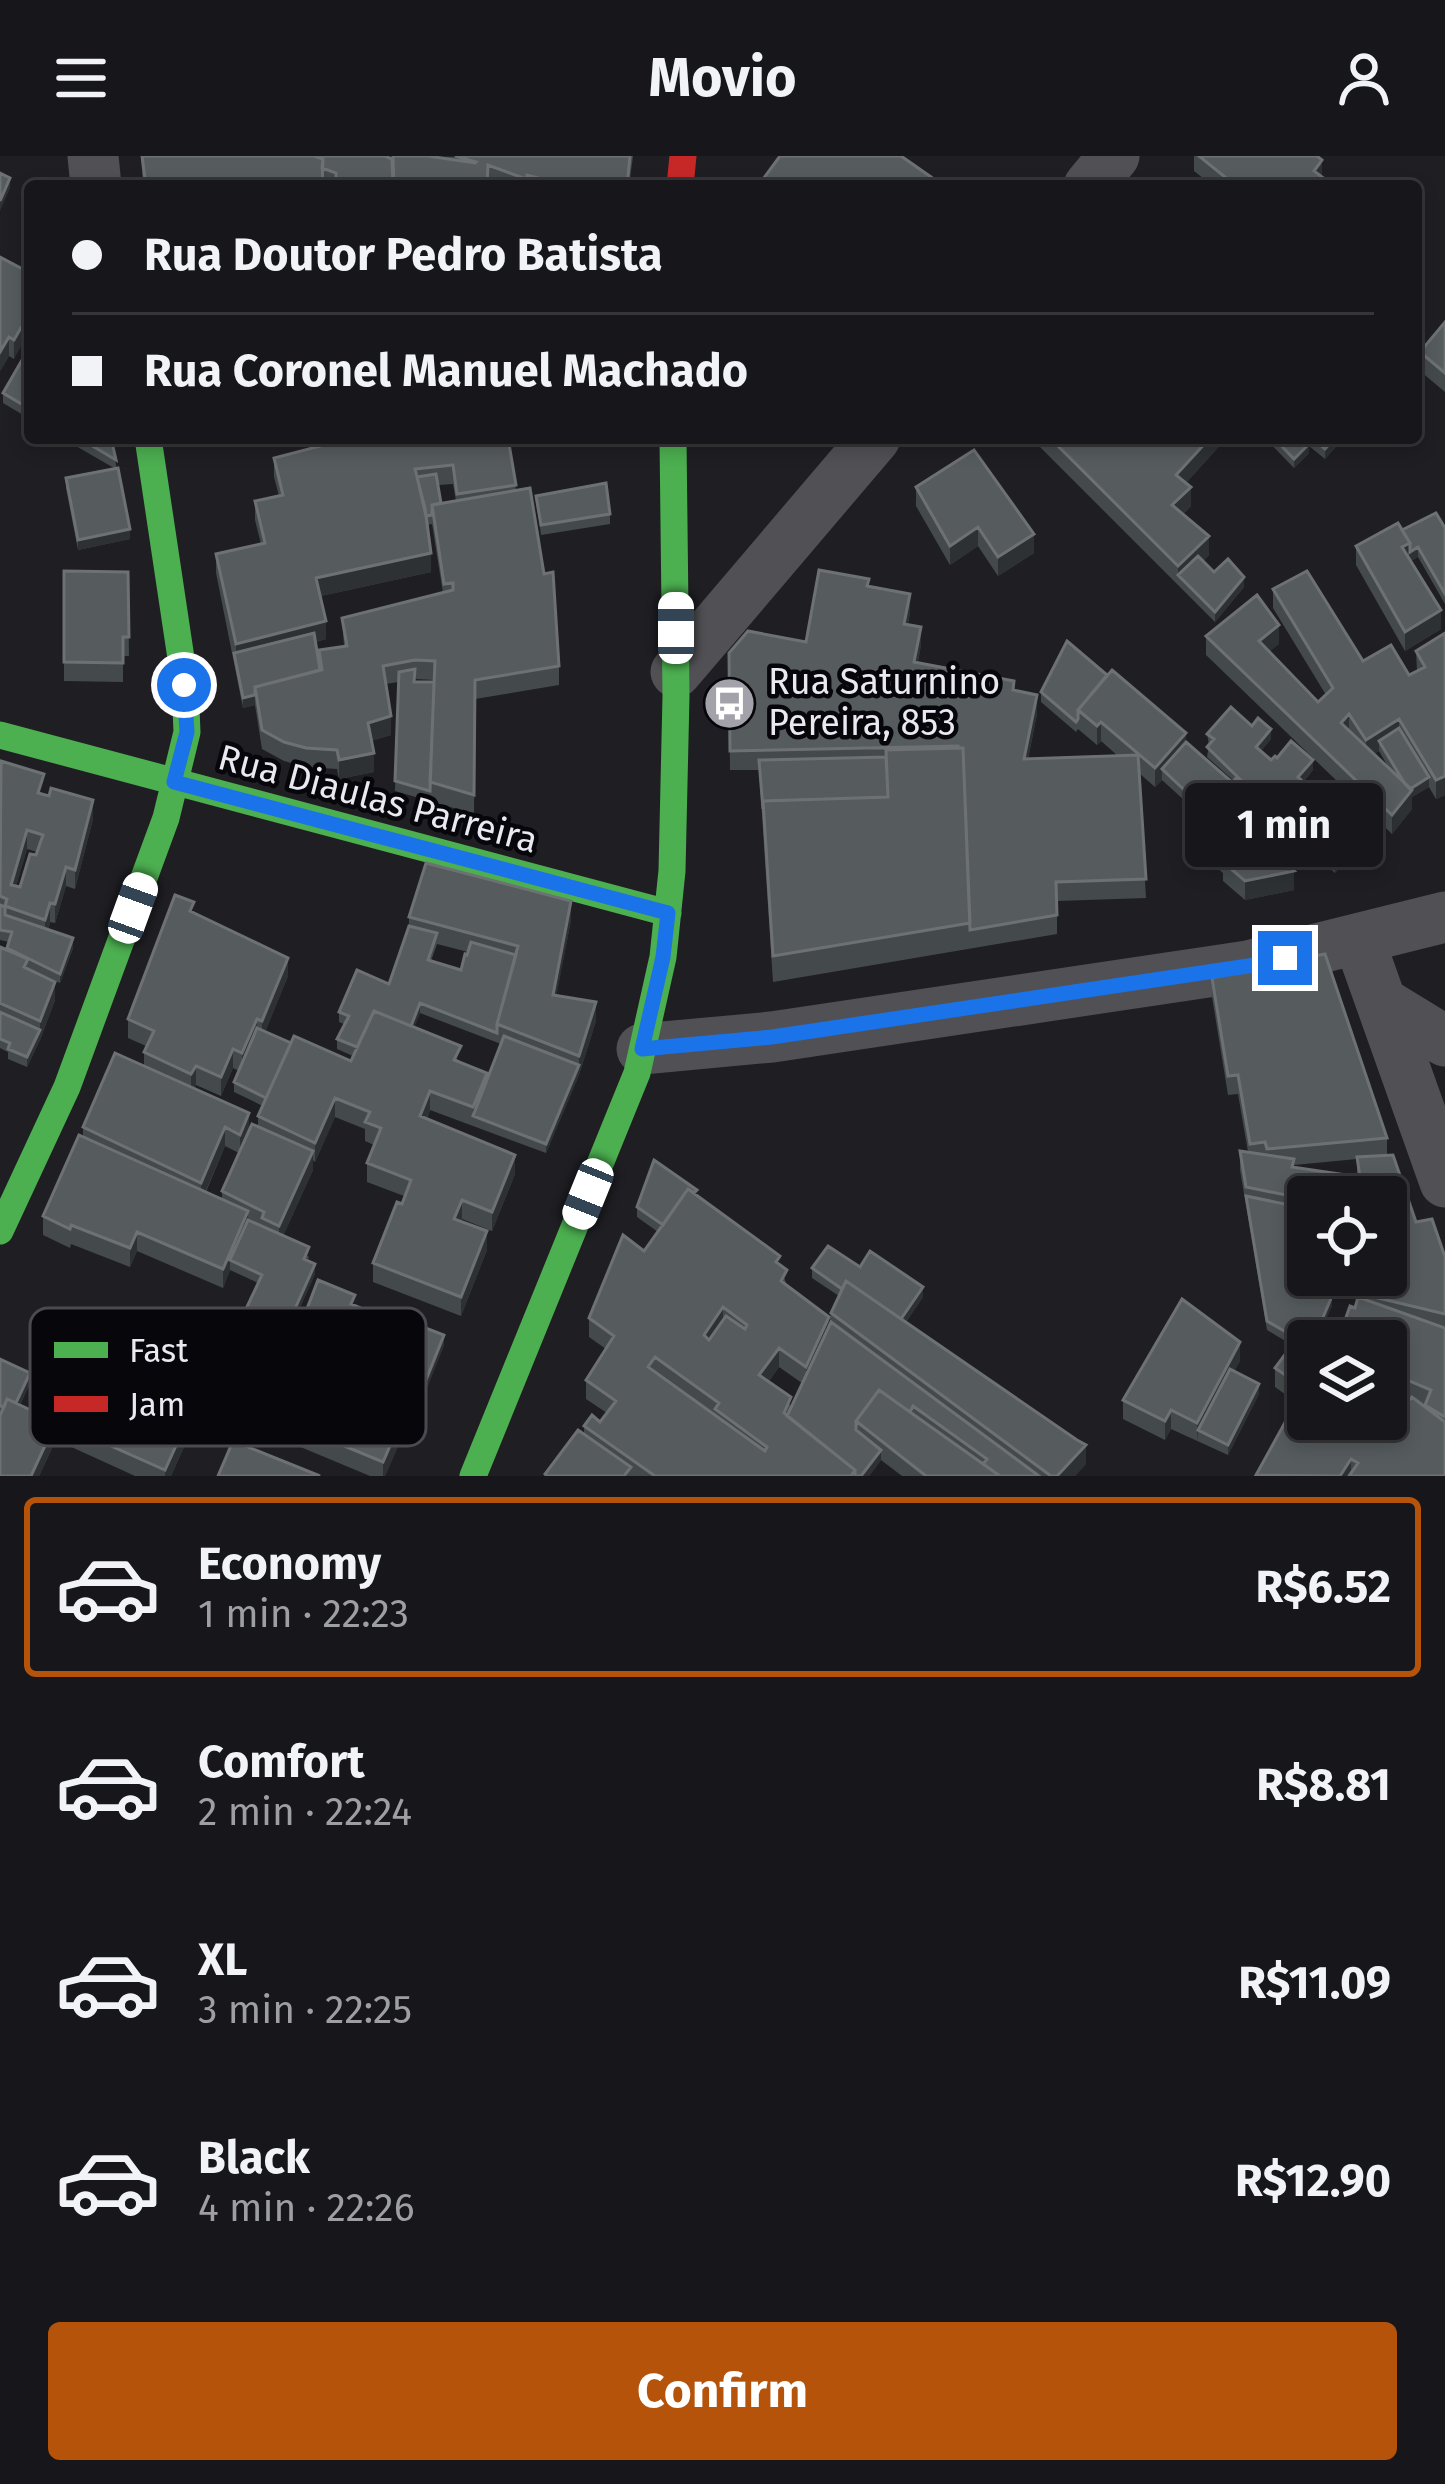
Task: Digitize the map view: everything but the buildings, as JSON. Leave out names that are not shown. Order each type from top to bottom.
[{"type":"street","points":[[1094,180],[1114,156]]},
{"type":"street","points":[[0,1231],[67,1087],[166,818],[187,732],[149,444]]},
{"type":"street","points":[[473,1476],[637,1073],[663,957],[672,871],[676,672],[673,444]]},
{"type":"street","points":[[676,672],[870,444]]},
{"type":"street","name":"Rua Diaulas Parreira","points":[[0,735],[668,913]]},
{"type":"street","points":[[642,1049],[772,1037],[1226,970],[1445,917]]},
{"type":"street","points":[[1359,940],[1445,1182]]},
{"type":"street","points":[[1384,1003],[1445,1042]]},
{"type":"traffic: fast","points":[[0,1231],[67,1087],[166,818],[187,732],[185,685],[149,444]]},
{"type":"traffic: fast","points":[[473,1476],[637,1073],[663,957],[672,871],[676,696],[673,444]]},
{"type":"traffic: fast","points":[[0,735],[668,913]]},
{"type":"traffic: jam","points":[[681,180],[683,156]]},
{"type":"place","name":"Rua Saturnino Pereira, 853","points":[[729,703]]},
{"type":"route","points":[[184,685],[187,732],[174,782],[668,913],[642,1049],[772,1037],[1285,958]]}]
